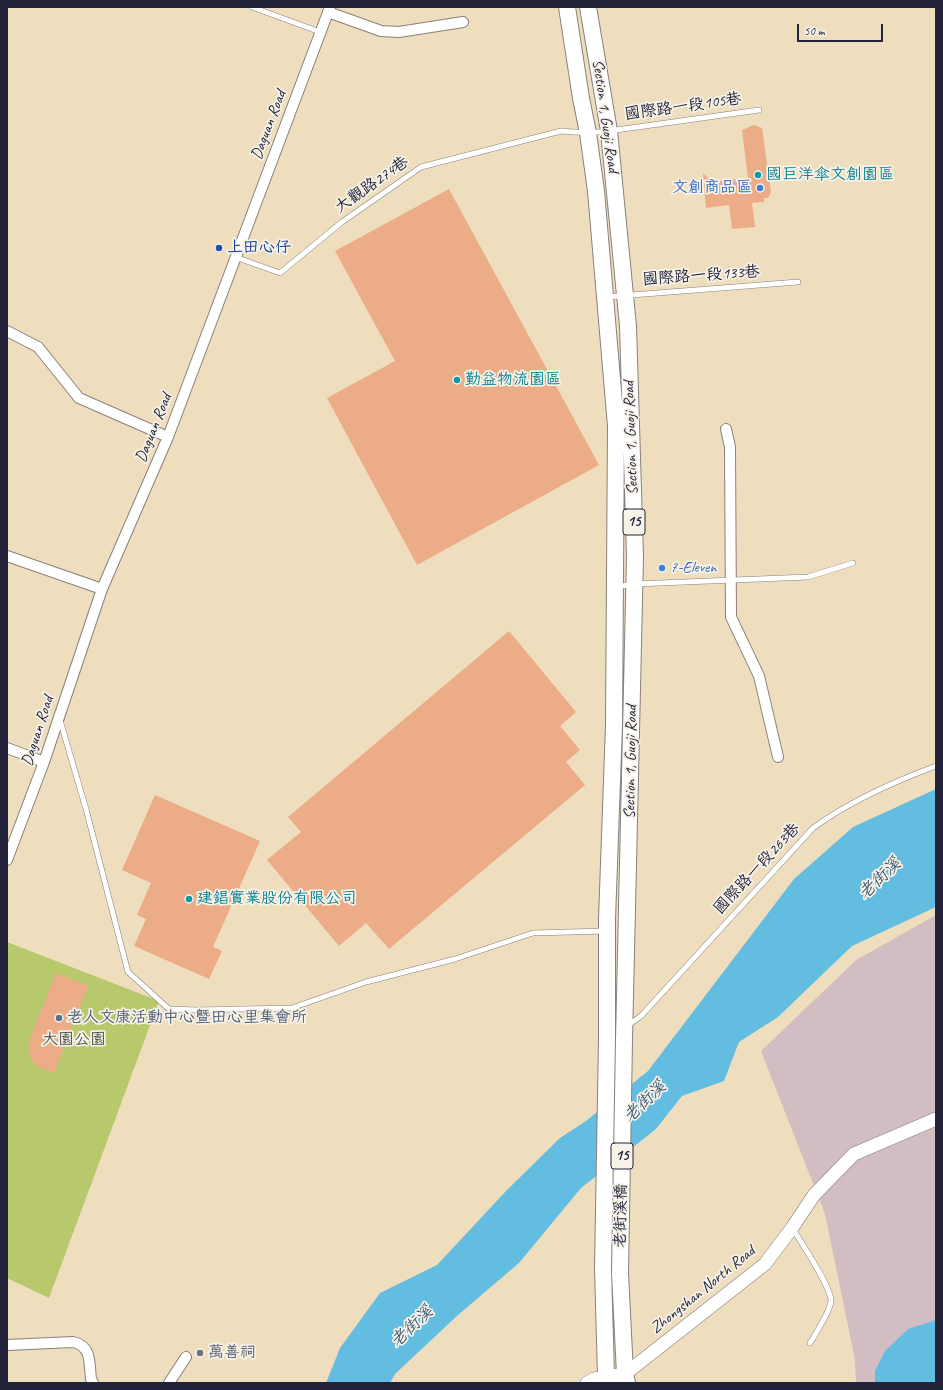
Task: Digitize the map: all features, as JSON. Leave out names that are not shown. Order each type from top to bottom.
[{"type":"main road","name":"Section 1, Guoji Road","points":[[567,7],[596,191],[616,426],[614,725],[607,930],[607,1038]]},
{"type":"main road","name":"Section 1, Guoji Road","points":[[588,7],[609,131],[628,326],[635,584],[625,1034]]},
{"type":"main road","name":"老街溪橋","points":[[625,1034],[620,1273],[626,1378]]},
{"type":"main road","name":"老街溪橋","points":[[607,1038],[603,1269],[607,1380]]},
{"type":"street","name":"Daguan Road","points":[[7,860],[44,762],[102,589],[168,437],[329,9]]},
{"type":"street","points":[[329,9],[380,30],[399,32],[463,22]]},
{"type":"street","points":[[7,331],[38,347],[80,398],[168,437]]},
{"type":"street","points":[[726,429],[730,447],[731,617],[759,676],[778,757]]},
{"type":"street","points":[[7,556],[102,589]]},
{"type":"street","points":[[7,748],[44,762]]},
{"type":"street","name":"Zhongshan North Road","points":[[626,1378],[765,1264],[792,1228],[814,1194],[854,1154],[936,1119]]},
{"type":"street","points":[[7,1345],[73,1342],[80,1344],[87,1350],[91,1379],[93,1383]]},
{"type":"street","points":[[169,1383],[186,1357]]},
{"type":"street","points":[[587,1383],[594,1379],[607,1380],[626,1378]]},
{"type":"lane","points":[[252,7],[320,32]]},
{"type":"lane","name":"國際路一段105巷","points":[[588,133],[759,110]]},
{"type":"lane","name":"大觀路274巷","points":[[235,257],[280,273],[342,222],[421,167],[561,131],[588,133]]},
{"type":"lane","name":"國際路一段133巷","points":[[605,297],[798,282]]},
{"type":"lane","points":[[615,587],[635,584],[808,577],[853,564]]},
{"type":"lane","points":[[59,715],[86,809],[128,972],[170,1009],[197,1010],[292,1008],[366,982],[455,959],[533,933],[607,930]]},
{"type":"lane","name":"國際路一段263巷","points":[[625,1034],[813,828],[853,802],[898,781],[936,766]]},
{"type":"lane","points":[[792,1228],[826,1284],[831,1301],[824,1319],[810,1343]]},
{"type":"shaded area","points":[[936,915],[936,1383],[856,1383],[855,1360],[825,1214],[761,1051],[856,960]]},
{"type":"green space","name":"大園公園","points":[[7,942],[159,1001],[49,1298],[7,1278]]},
{"type":"water","name":"老街溪","points":[[936,789],[936,907],[852,946],[778,1017],[739,1042],[724,1081],[682,1096],[656,1129],[581,1188],[519,1263],[458,1315],[395,1374],[390,1383],[326,1383],[340,1348],[380,1293],[437,1265],[507,1190],[560,1138],[586,1121],[648,1071],[794,879],[853,827]]},
{"type":"water","points":[[936,1320],[936,1383],[875,1383],[875,1371],[885,1351],[908,1329]]},
{"type":"building","name":"國巨洋傘文創園區","points":[[754,125],[762,128],[771,192],[768,198],[764,198],[764,202],[752,203],[755,227],[732,229],[729,205],[706,208],[703,173],[710,180],[721,181],[748,178],[742,130]]},
{"type":"building","name":"勤益物流園區","points":[[449,189],[599,465],[417,565],[327,398],[395,361],[335,251]]},
{"type":"building","points":[[509,631],[576,712],[560,726],[580,750],[566,762],[585,785],[389,949],[366,923],[339,946],[267,860],[301,832],[288,817]]},
{"type":"building","name":"建錩實業股份有限公司","points":[[155,795],[260,841],[213,947],[222,951],[209,979],[134,946],[146,919],[137,915],[151,883],[122,870]]},
{"type":"building","points":[[56,973],[88,986],[54,1073],[36,1066],[29,1055],[29,1041]]},
{"type":"place","name":"國巨洋傘文創園區","points":[[758,175]]},
{"type":"place","name":"文創商品區","points":[[760,188]]},
{"type":"place","name":"上田心仔","points":[[219,248]]},
{"type":"place","name":"勤益物流園區","points":[[457,380]]},
{"type":"place","name":"7-Eleven","points":[[662,568]]},
{"type":"place","name":"建錩實業股份有限公司","points":[[189,899]]},
{"type":"place","name":"老人文康活動中心暨田心里集會所","points":[[59,1018]]},
{"type":"place","name":"萬善祠","points":[[200,1353]]}]
